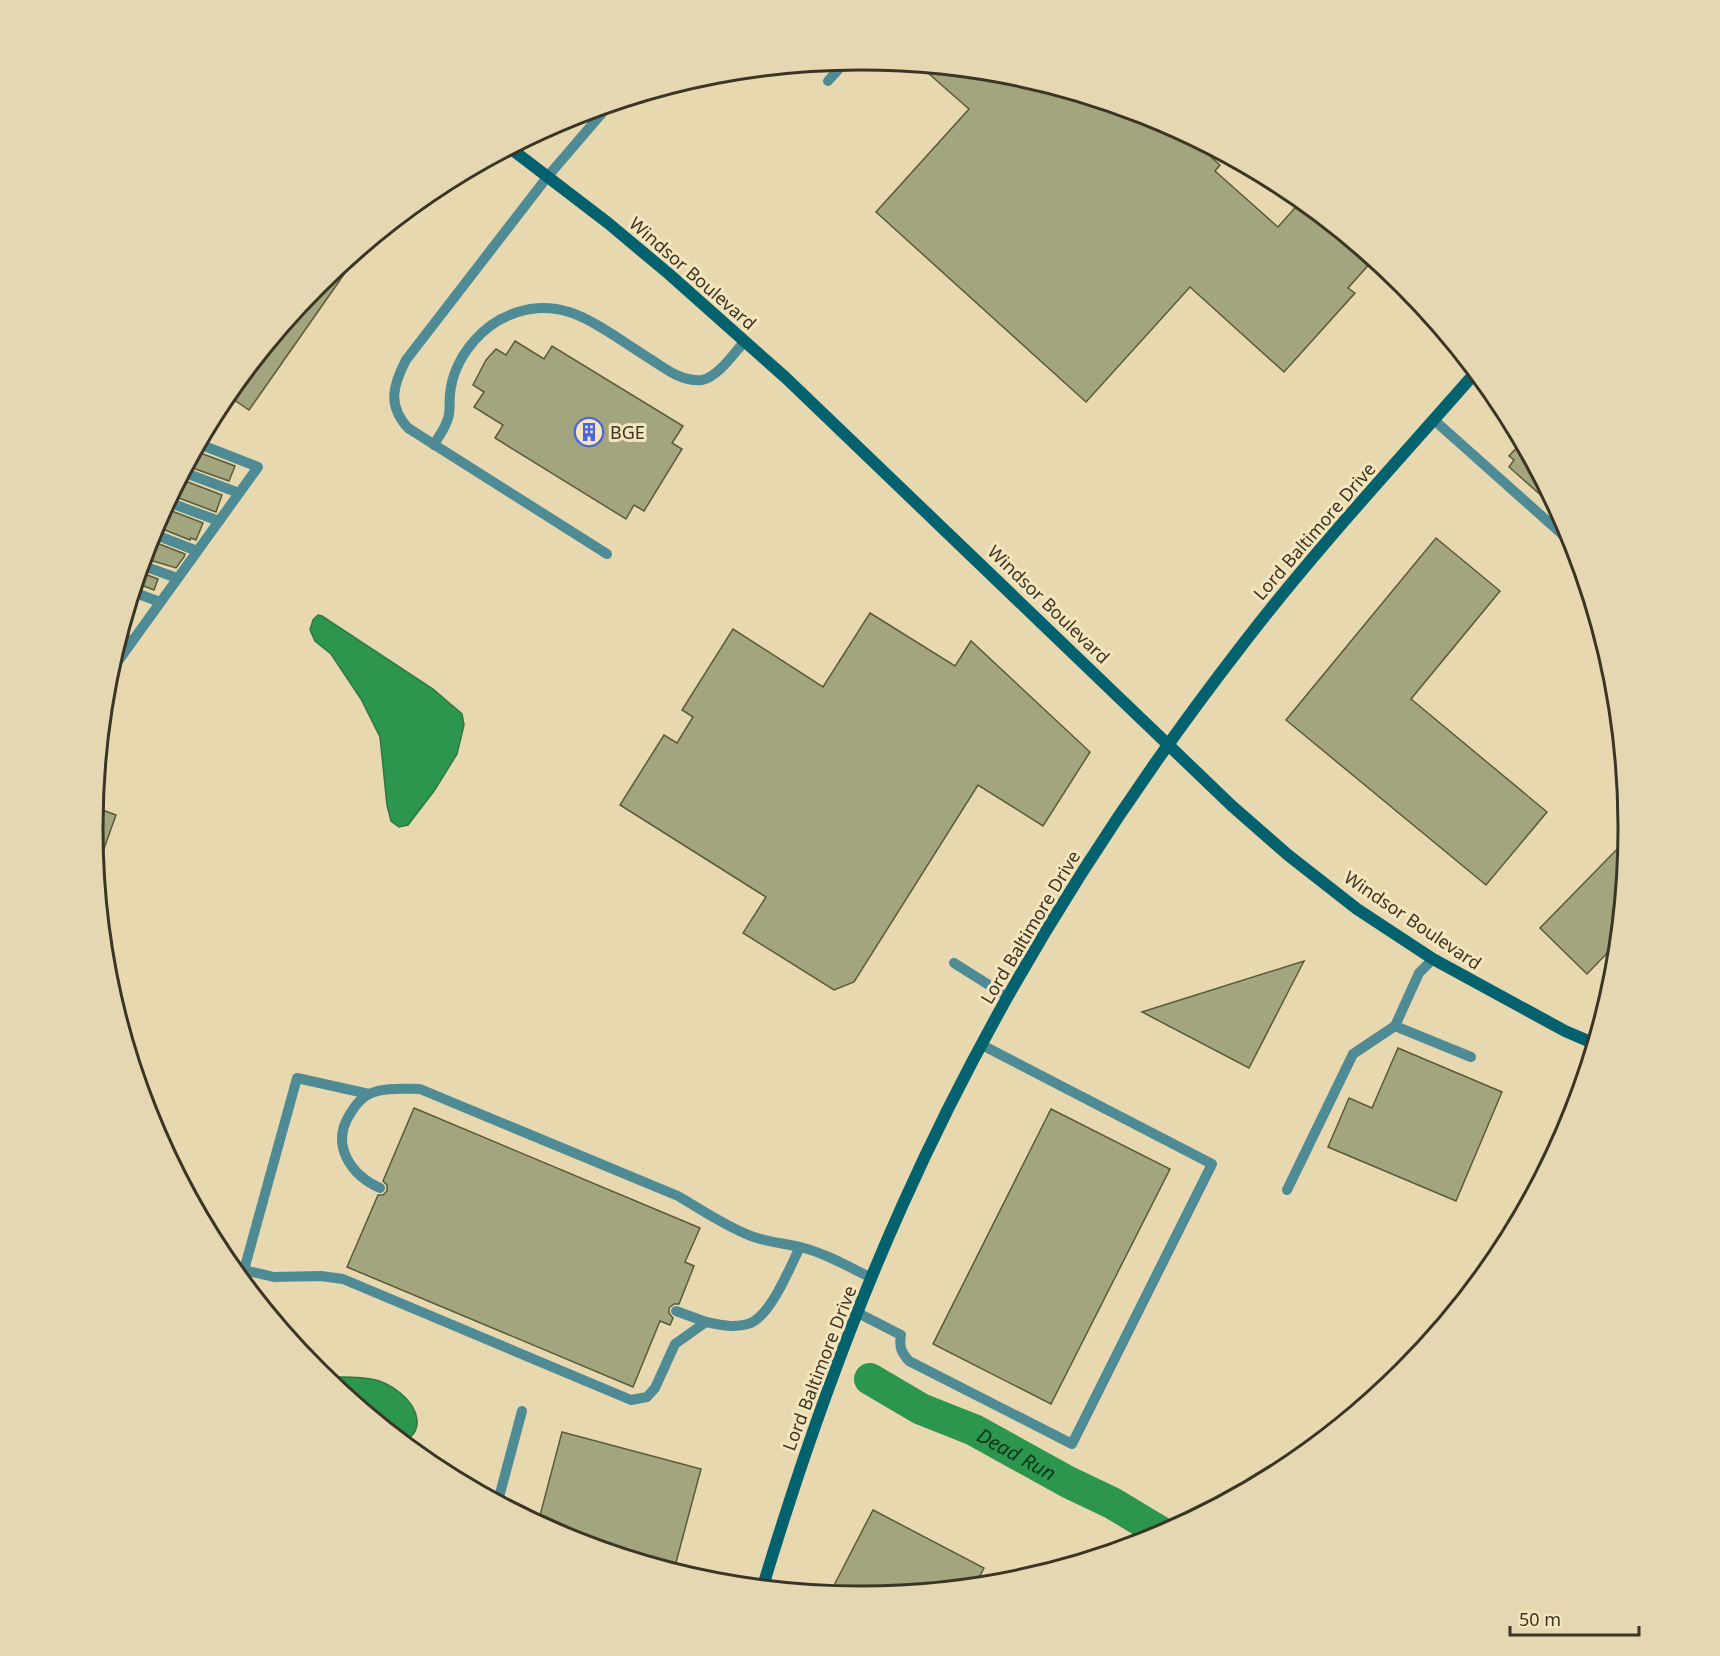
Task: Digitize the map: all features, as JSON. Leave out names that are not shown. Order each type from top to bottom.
[{"type":"main road","name":"Windsor Boulevard","points":[[517,153],[669,274],[795,386],[1232,806],[1288,855],[1357,909],[1433,959],[1565,1031],[1587,1040]]},
{"type":"main road","name":"Lord Baltimore Drive","points":[[765,1579],[814,1428],[902,1205],[935,1136],[1008,997],[1102,840],[1241,646],[1282,594],[1470,379]]},
{"type":"lane","points":[[828,81],[837,71]]},
{"type":"lane","points":[[598,118],[548,176],[406,360],[397,377],[393,392],[399,418],[408,428],[607,554]]},
{"type":"lane","points":[[434,445],[448,420],[453,374],[460,359],[474,340],[490,326],[508,315],[531,309],[548,308],[570,312],[674,374],[689,380],[702,380],[713,376],[744,341]]},
{"type":"lane","points":[[1434,420],[1555,528]]},
{"type":"lane","points":[[123,654],[258,467],[206,447]]},
{"type":"lane","points":[[191,475],[239,493]]},
{"type":"lane","points":[[175,505],[219,521]]},
{"type":"lane","points":[[161,537],[197,551]]},
{"type":"lane","points":[[149,567],[177,578]]},
{"type":"lane","points":[[140,595],[160,602]]},
{"type":"lane","points":[[126,639],[132,641]]},
{"type":"lane","points":[[1287,1190],[1353,1054],[1395,1026],[1419,973],[1433,959]]},
{"type":"lane","points":[[954,963],[1008,997]]},
{"type":"lane","points":[[1395,1026],[1471,1057]]},
{"type":"lane","points":[[858,1313],[901,1335],[899,1346],[909,1361],[1072,1444],[1212,1164],[982,1045]]},
{"type":"lane","points":[[244,1269],[297,1078],[369,1094]]},
{"type":"lane","points":[[380,1188],[355,1172],[344,1156],[341,1139],[345,1120],[355,1105],[369,1094],[393,1088],[420,1089],[678,1196],[750,1235],[776,1244],[800,1247],[872,1278]]},
{"type":"lane","points":[[676,1311],[706,1322],[732,1327],[751,1324],[765,1313],[800,1247]]},
{"type":"lane","points":[[245,1270],[274,1277],[321,1276],[343,1279],[631,1400],[646,1397],[655,1388],[675,1344],[706,1322]]},
{"type":"lane","points":[[500,1494],[522,1412]]},
{"type":"shaded area","points":[[318,615],[433,689],[462,714],[464,725],[457,754],[434,791],[408,825],[399,827],[391,821],[387,805],[380,737],[361,699],[331,654],[315,641],[310,630],[313,620]]},
{"type":"shaded area","points":[[338,1377],[378,1381],[400,1393],[407,1399],[415,1413],[417,1424],[410,1437],[399,1429]]},
{"type":"building","points":[[929,74],[1008,85],[1056,96],[1150,128],[1212,158],[1220,165],[1215,171],[1278,227],[1295,208],[1368,266],[1348,288],[1355,293],[1284,372],[1190,287],[1086,402],[876,212],[969,109]]},
{"type":"building","points":[[345,272],[249,410],[235,400],[290,329]]},
{"type":"building","name":"BGE","points":[[515,341],[544,359],[552,346],[683,426],[672,443],[682,449],[644,511],[634,505],[626,519],[495,438],[503,425],[474,407],[484,392],[473,385],[486,360],[496,349],[506,355]]},
{"type":"building","points":[[1516,449],[1539,494],[1509,467],[1514,460],[1509,456]]},
{"type":"building","points":[[202,453],[235,466],[229,481],[194,468]]},
{"type":"building","points":[[187,482],[222,495],[216,512],[179,498]]},
{"type":"building","points":[[172,511],[203,523],[196,540],[191,538],[190,540],[164,530]]},
{"type":"building","points":[[1436,538],[1500,591],[1411,699],[1547,812],[1486,885],[1286,720]]},
{"type":"building","points":[[158,544],[185,554],[176,568],[152,561]]},
{"type":"building","points":[[147,575],[158,579],[154,590],[143,586]]},
{"type":"building","points":[[870,613],[955,666],[971,641],[1090,752],[1043,826],[978,785],[854,982],[834,990],[743,933],[766,897],[620,805],[664,735],[677,743],[693,717],[682,710],[733,629],[823,687]]},
{"type":"building","points":[[103,810],[116,815],[103,850]]},
{"type":"building","points":[[1617,849],[1607,954],[1587,974],[1540,928]]},
{"type":"building","points":[[1304,961],[1249,1068],[1142,1012]]},
{"type":"building","points":[[1398,1048],[1502,1092],[1456,1201],[1328,1147],[1349,1098],[1372,1108]]},
{"type":"building","points":[[414,1108],[700,1228],[685,1262],[694,1266],[679,1304],[674,1304],[669,1308],[669,1313],[673,1318],[670,1325],[660,1321],[633,1387],[347,1267],[378,1195],[383,1195],[387,1191],[387,1185],[383,1181]]},
{"type":"building","points":[[1051,1109],[1170,1169],[1051,1404],[933,1344]]},
{"type":"building","points":[[562,1432],[701,1469],[676,1563],[617,1545],[540,1514]]},
{"type":"building","points":[[873,1510],[984,1568],[980,1576],[959,1579],[910,1584],[834,1585]]},
{"type":"waterway","name":"Dead Run","points":[[870,1379],[921,1409],[974,1430],[1068,1482],[1112,1503],[1152,1527]]},
{"type":"place","name":"BGE","points":[[589,432]]}]
